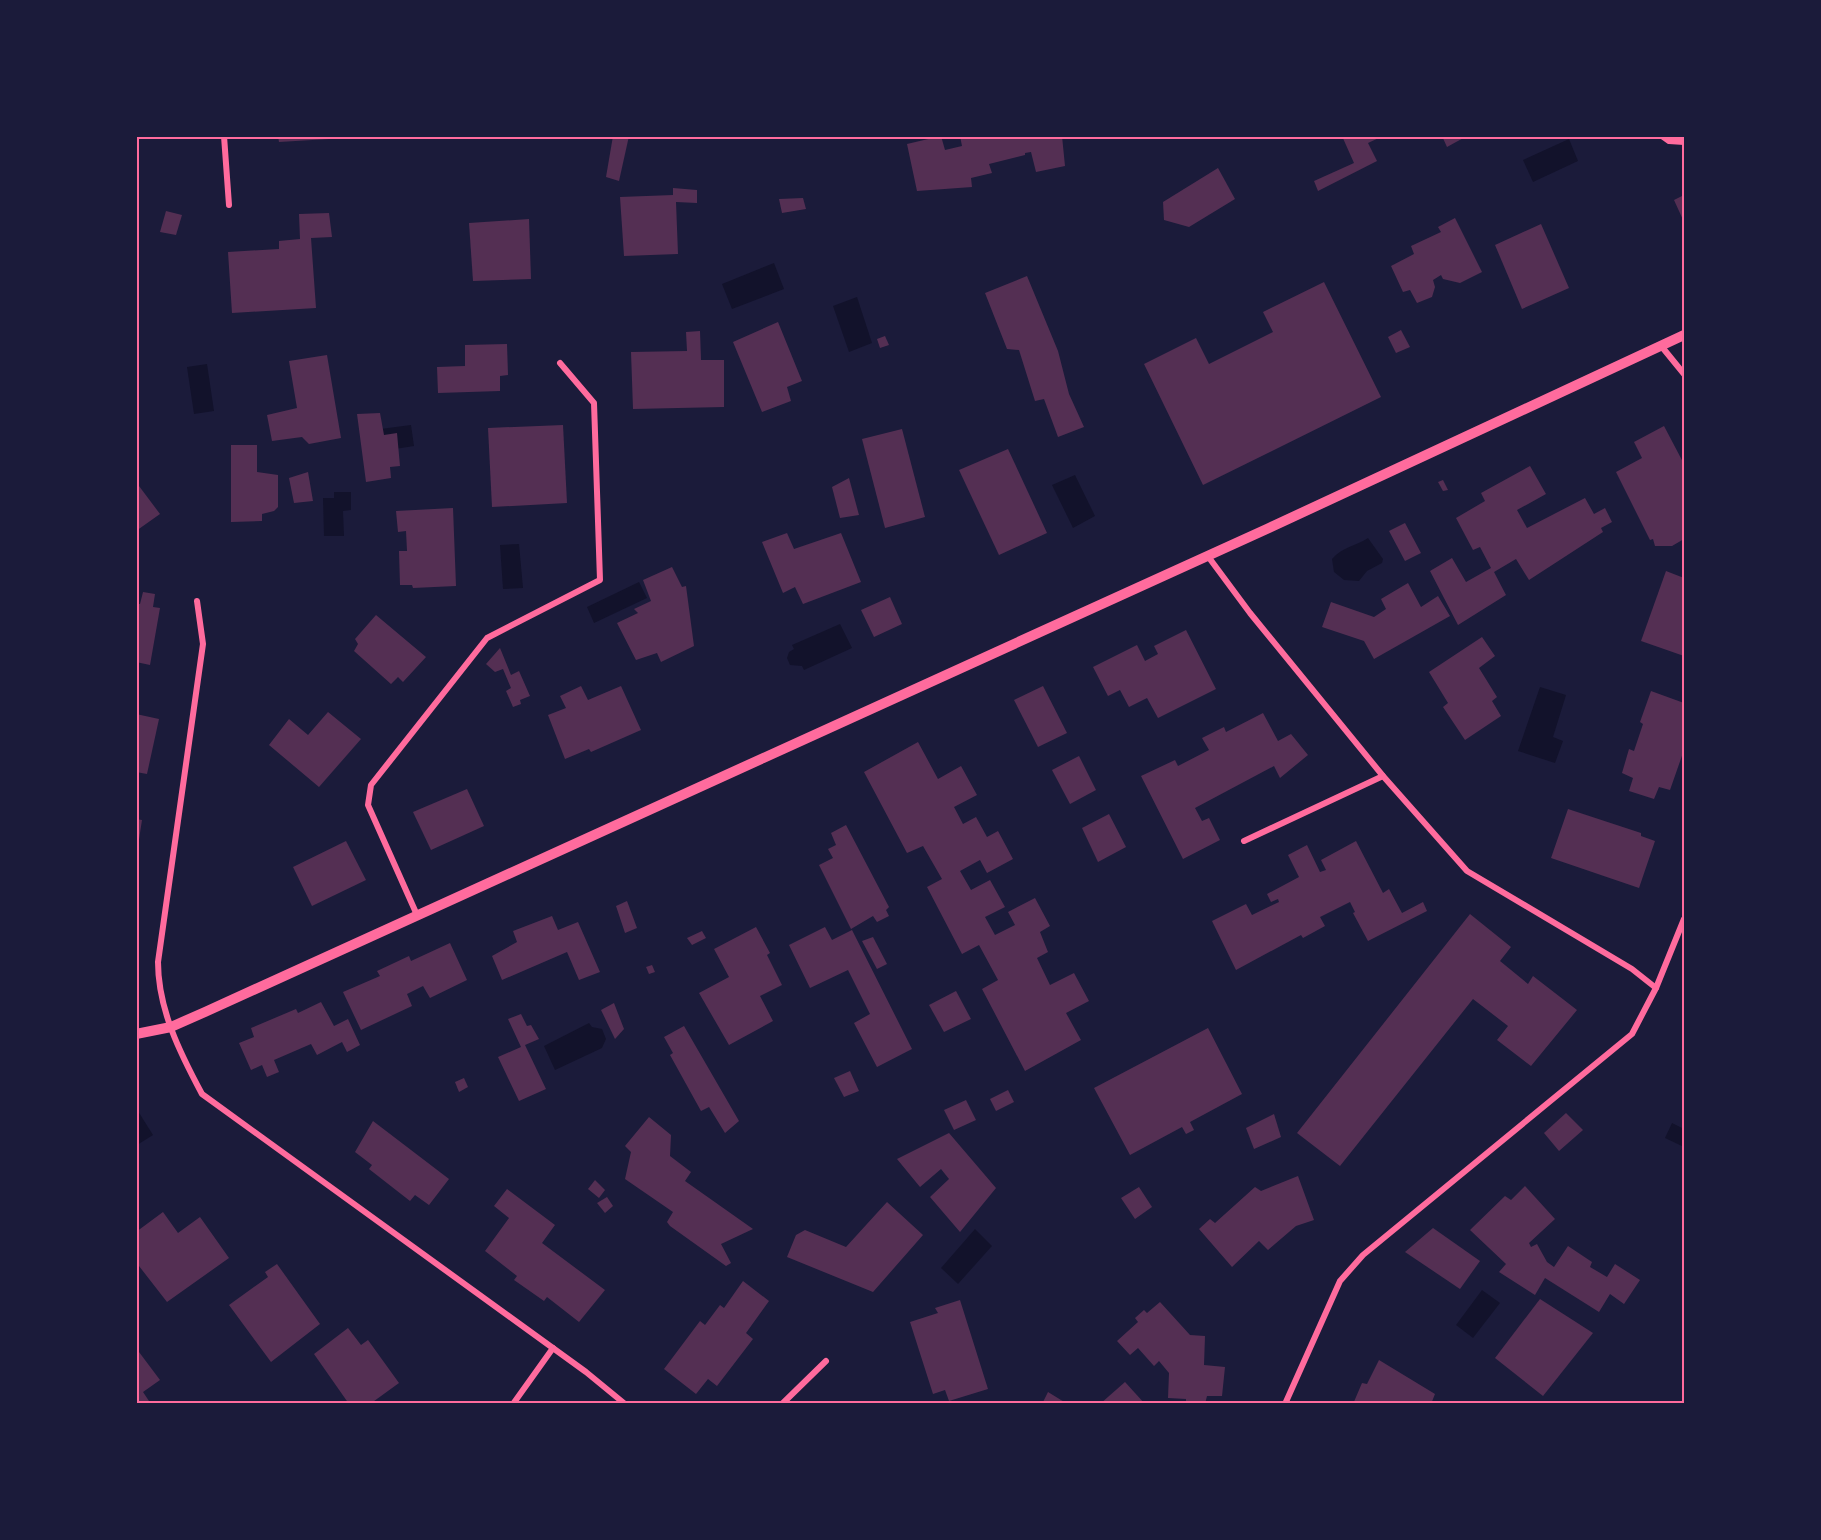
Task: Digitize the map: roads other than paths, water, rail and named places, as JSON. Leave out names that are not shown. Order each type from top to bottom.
[{"type":"street","points":[[224,136],[229,205]]},
{"type":"street","points":[[1662,136],[1669,141],[1684,142]]},
{"type":"street","points":[[136,1034],[171,1027],[1684,335]]},
{"type":"street","points":[[1662,347],[1684,374]]},
{"type":"street","points":[[417,915],[368,805],[371,785],[488,638],[600,580],[594,402],[560,363]]},
{"type":"street","points":[[1207,555],[1250,613],[1383,776],[1467,871],[1632,969],[1656,988]]},
{"type":"street","points":[[197,600],[203,644],[158,962],[158,987],[184,1059],[202,1094],[553,1348],[625,1404]]},
{"type":"street","points":[[1244,840],[1383,776]]},
{"type":"street","points":[[1285,1404],[1340,1281],[1363,1255],[1632,1034],[1656,988],[1684,919]]},
{"type":"street","points":[[513,1404],[553,1348]]},
{"type":"street","points":[[782,1404],[825,1361]]}]
